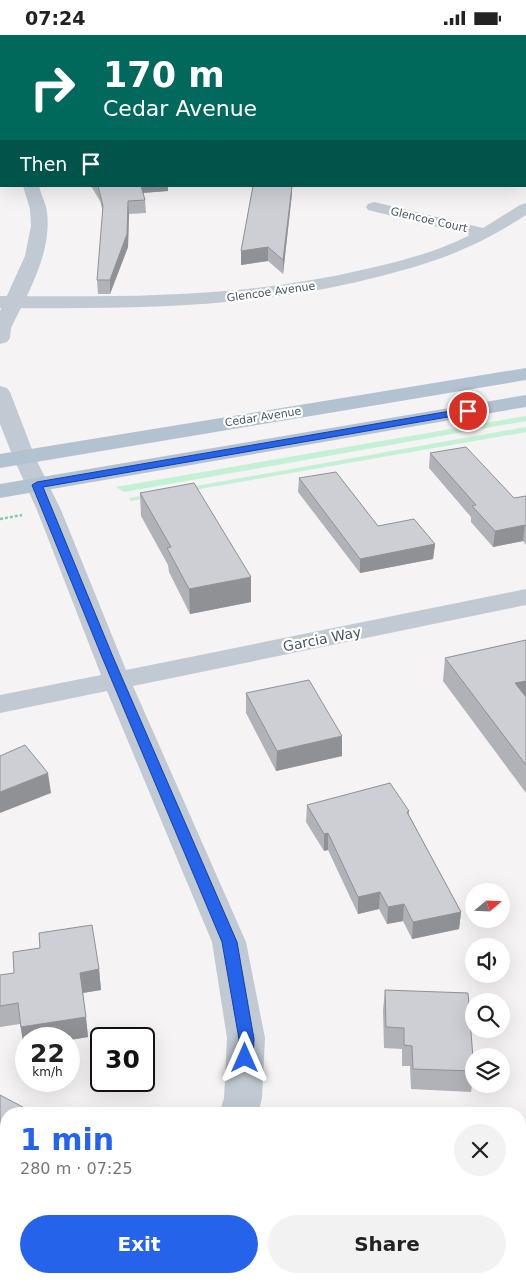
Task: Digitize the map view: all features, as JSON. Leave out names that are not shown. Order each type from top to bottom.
[{"type":"main road","name":"Cedar Avenue","points":[[0,461],[526,374]]},
{"type":"main road","points":[[0,491],[526,401]]},
{"type":"street","points":[[0,337],[7,302],[35,252],[39,230],[39,211],[30,187]]},
{"type":"street","name":"Glencoe Court","points":[[374,207],[484,233]]},
{"type":"street","name":"Glencoe Avenue","points":[[7,302],[96,304],[180,302],[283,291],[352,279],[454,249],[526,208]]},
{"type":"street","points":[[0,392],[24,457],[230,942],[246,1039],[244,1098],[241,1107]]},
{"type":"street","name":"Garcia Way","points":[[0,704],[526,597]]},
{"type":"green space","points":[[526,416],[526,421],[124,492],[116,487]]},
{"type":"green space","points":[[526,427],[526,432],[131,501],[129,498]]},
{"type":"building","points":[[98,187],[141,187],[145,200],[128,201],[127,234],[110,280],[97,280],[103,206]]},
{"type":"building","points":[[253,187],[292,187],[283,260],[268,247],[241,251]]},
{"type":"building","points":[[466,447],[514,498],[526,496],[526,526],[495,531],[472,506],[476,505],[430,453]]},
{"type":"building","points":[[336,472],[378,526],[414,519],[435,544],[360,559],[299,478]]},
{"type":"building","points":[[194,483],[251,577],[189,589],[167,548],[171,547],[140,493]]},
{"type":"building","points":[[526,640],[526,681],[515,683],[526,697],[526,765],[445,658]]},
{"type":"building","points":[[309,680],[342,736],[277,751],[246,693]]},
{"type":"building","points":[[25,745],[48,773],[0,792],[0,756]]},
{"type":"building","points":[[390,783],[409,811],[407,812],[461,912],[413,922],[404,904],[388,907],[380,892],[358,897],[328,833],[324,834],[307,805]]},
{"type":"building","points":[[92,925],[99,969],[80,973],[86,1017],[21,1027],[18,1003],[0,1006],[0,975],[14,973],[13,952],[40,948],[39,933]]},
{"type":"building","points":[[385,990],[468,993],[465,993],[465,1038],[471,1038],[472,1048],[465,1048],[465,1071],[413,1069],[412,1046],[404,1045],[404,1028],[386,1027]]},
{"type":"building","points":[[0,1095],[23,1107],[0,1107]]},
{"type":"route","points":[[245,1058],[246,1039],[230,942],[107,657],[49,510],[37,485],[468,411]]}]
